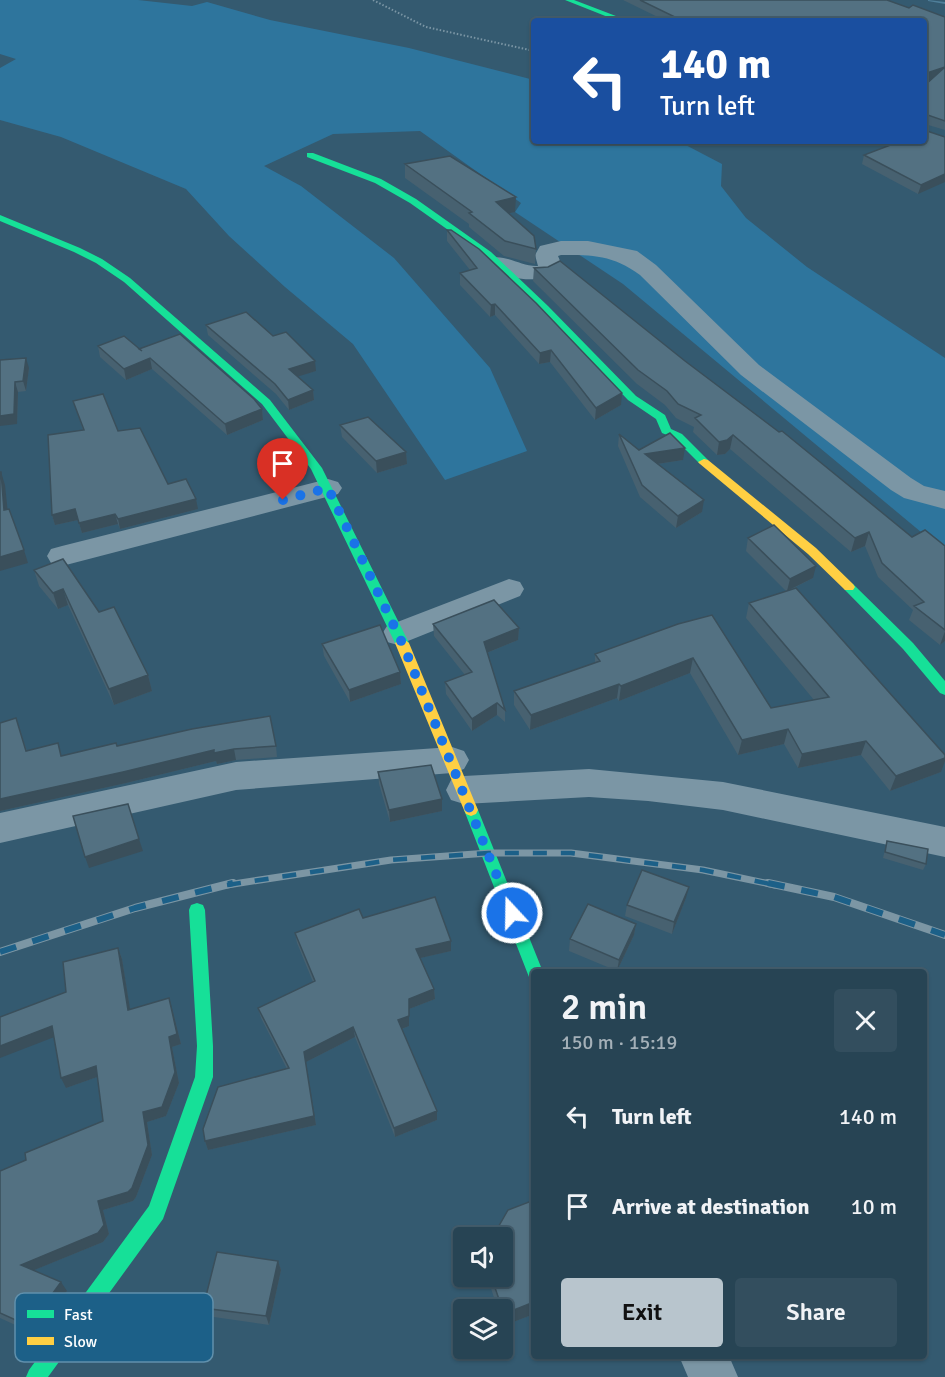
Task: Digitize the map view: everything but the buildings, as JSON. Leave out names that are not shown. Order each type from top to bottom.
[{"type":"street","points":[[568,0],[617,18]]},
{"type":"street","points":[[310,155],[378,181],[454,230],[498,263],[632,398],[661,417],[666,431],[678,435],[713,471],[812,551],[908,646],[945,690]]},
{"type":"street","points":[[0,218],[77,250],[99,261],[127,280],[266,402],[316,468],[328,488],[398,634],[458,775],[534,969]]},
{"type":"street","points":[[498,263],[534,274],[549,270],[551,268],[546,255],[548,252],[561,248],[588,248],[629,256],[648,270],[750,370],[901,484],[914,492],[945,500]]},
{"type":"street","points":[[62,556],[328,488]]},
{"type":"street","points":[[398,634],[509,589]]},
{"type":"street","points":[[0,828],[236,776],[458,775],[648,787],[723,796],[945,842]]},
{"type":"street","points":[[97,1293],[156,1212],[204,1077],[205,1046],[197,910]]},
{"type":"street","points":[[704,1359],[713,1377]]},
{"type":"street","points":[[36,1377],[47,1362]]},
{"type":"path","points":[[373,0],[386,4],[404,18],[426,27],[531,50]]},
{"type":"shaded area","points":[[0,0],[138,0],[192,6],[207,2],[270,20],[409,48],[531,79],[531,144],[684,144],[722,164],[721,186],[746,218],[807,267],[945,358],[945,552],[623,284],[515,212],[521,203],[420,131],[333,134],[264,166],[301,186],[394,258],[490,368],[527,451],[445,480],[353,344],[229,236],[186,189],[61,137],[0,120],[0,68],[16,59],[0,54]]},
{"type":"waterway","points":[[930,0],[945,3]]},
{"type":"railway","points":[[227,885],[391,860],[489,853],[571,853],[703,870],[775,885]]},
{"type":"railway","points":[[0,952],[135,908],[233,883]]},
{"type":"railway","points":[[768,883],[834,897],[945,935]]},
{"type":"traffic: fast","points":[[568,0],[617,18]]},
{"type":"traffic: fast","points":[[310,155],[378,181],[413,201],[488,254],[545,308],[632,398],[661,417],[666,431],[678,436],[704,462]]},
{"type":"traffic: fast","points":[[0,218],[77,250],[99,261],[127,280],[266,402],[316,468],[402,643]]},
{"type":"traffic: fast","points":[[849,587],[908,646],[945,690]]},
{"type":"traffic: fast","points":[[471,810],[534,969]]},
{"type":"traffic: fast","points":[[97,1293],[156,1212],[204,1077],[205,1046],[197,910]]},
{"type":"traffic: fast","points":[[36,1377],[47,1362]]},
{"type":"traffic: slow","points":[[704,462],[812,551],[849,587]]},
{"type":"traffic: slow","points":[[402,643],[471,810]]},
{"type":"route","points":[[283,500],[328,488],[404,647],[458,775],[512,913]]}]
